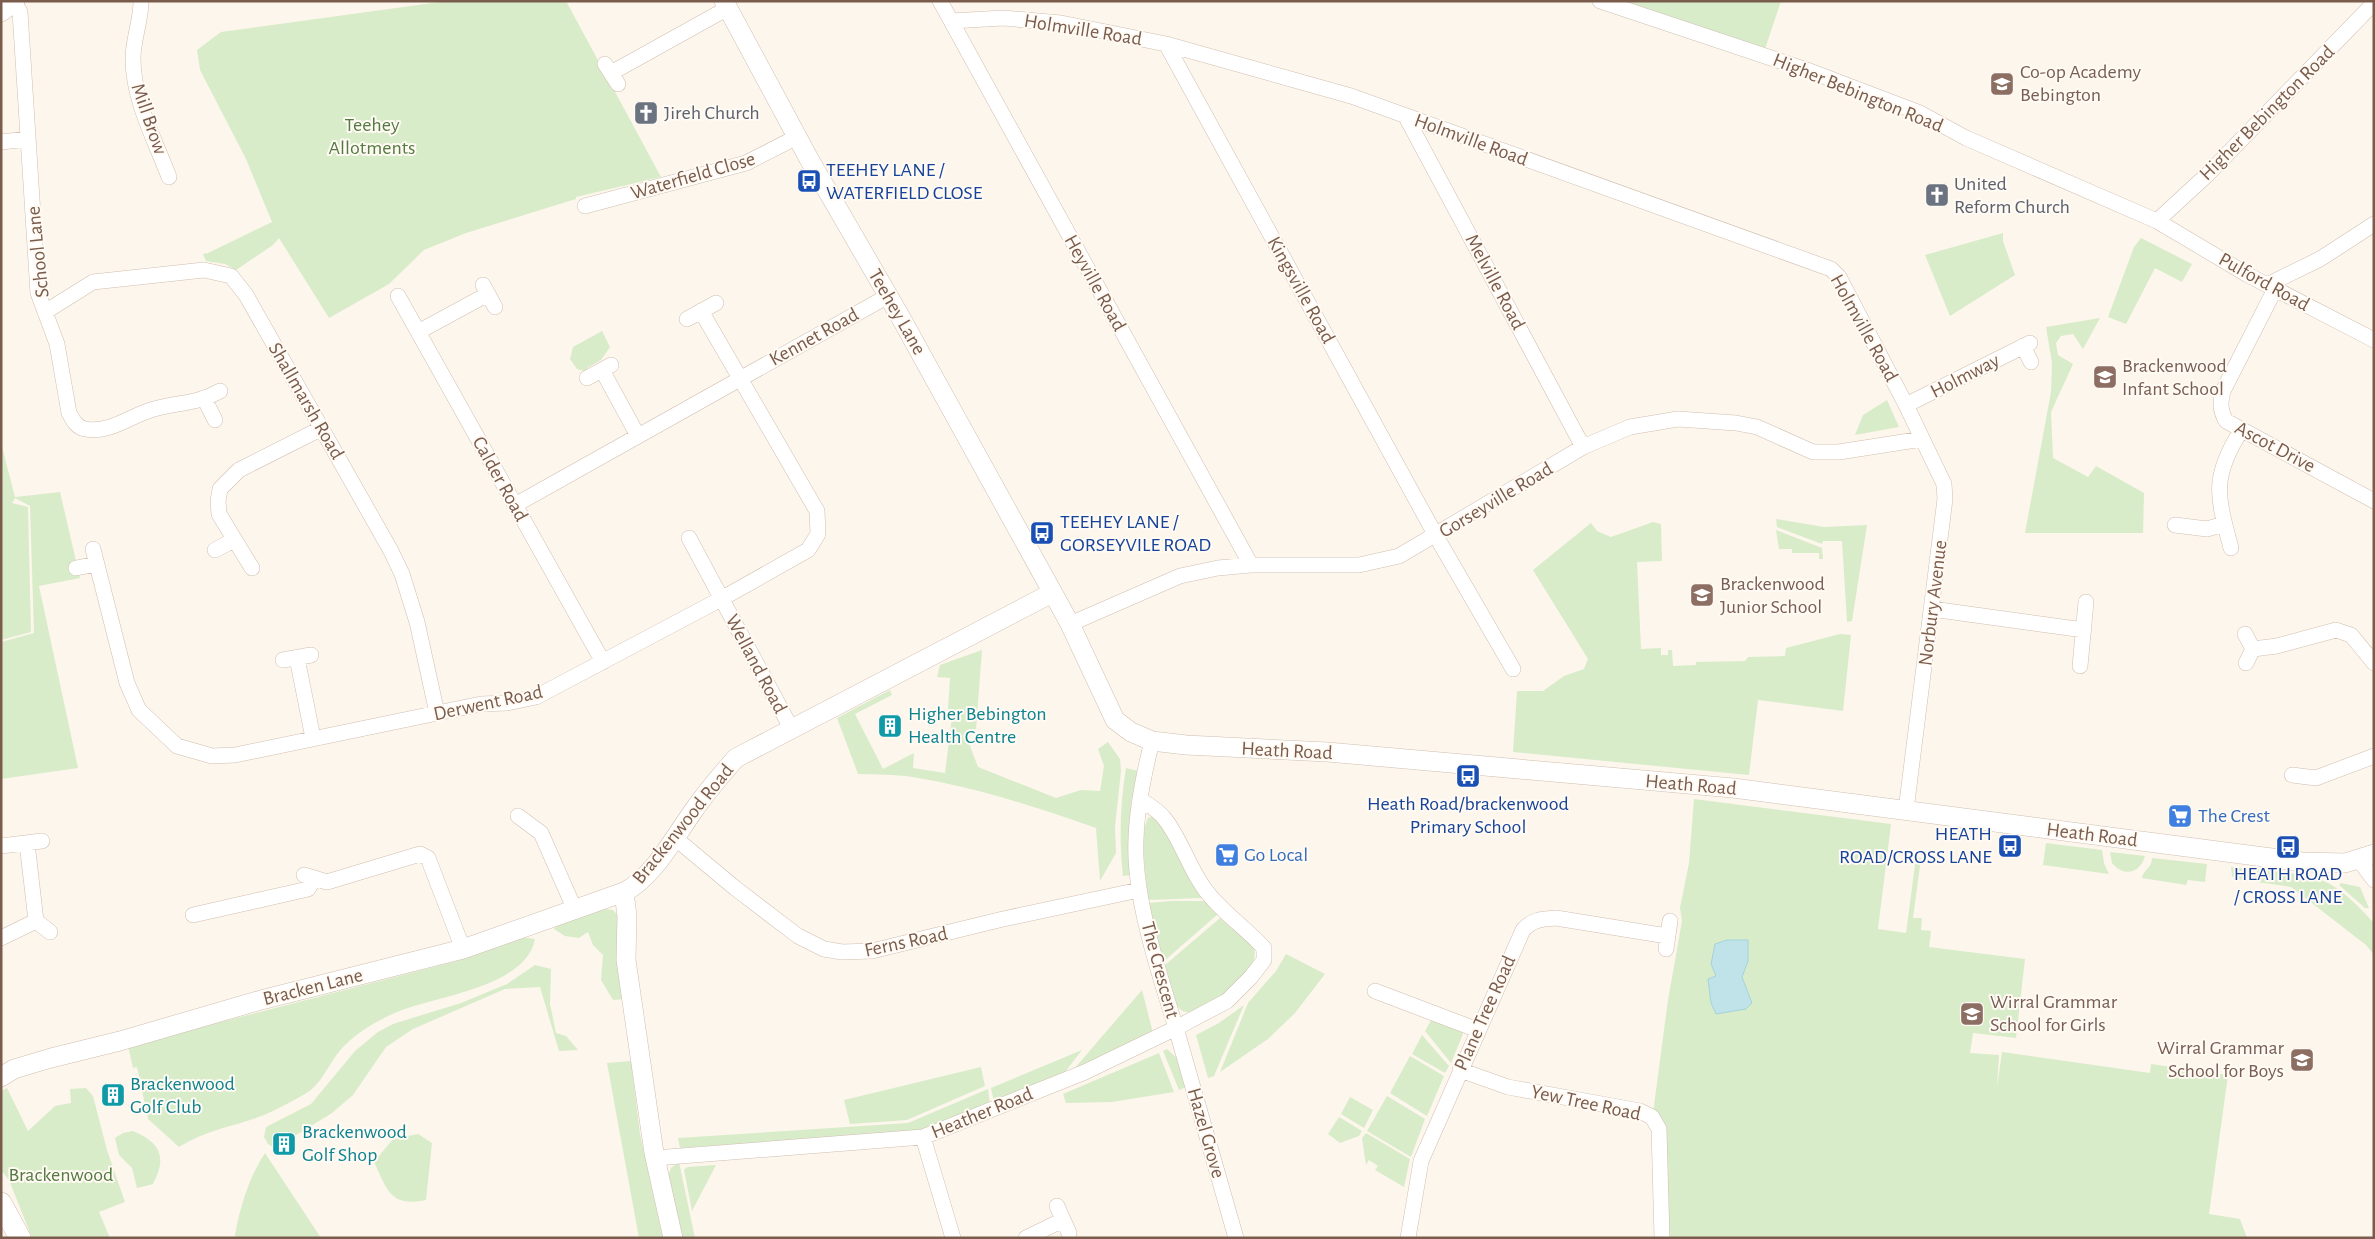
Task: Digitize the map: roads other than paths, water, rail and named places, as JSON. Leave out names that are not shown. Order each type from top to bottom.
[{"type":"main road","points":[[1,11],[14,1]]},
{"type":"main road","points":[[1,1203],[20,1238]]},
{"type":"street","name":"School Lane","points":[[14,1],[20,12],[38,293],[57,344],[69,413],[74,423],[84,429],[106,428],[156,408],[205,400],[220,391]]},
{"type":"street","name":"Mill Brow","points":[[141,1],[133,58],[135,80],[144,113],[169,177]]},
{"type":"street","name":"Heyville Road","points":[[940,1],[1251,565]]},
{"type":"street","name":"Higher Bebington Road","points":[[1600,1],[1784,62],[1920,113],[1966,138],[2157,221],[2208,174],[2374,3]]},
{"type":"street","points":[[611,74],[726,5]]},
{"type":"street","name":"Teehey Lane","points":[[726,5],[797,137],[888,296],[1070,624]]},
{"type":"street","name":"Holmville Road","points":[[951,21],[1003,18],[1061,23],[1166,44],[1290,78],[1351,96],[1832,269],[1839,277],[1906,405]]},
{"type":"street","name":"Kingsville Road","points":[[1166,44],[1436,536],[1513,669]]},
{"type":"street","name":"Melville Road","points":[[1406,117],[1584,446]]},
{"type":"street","name":"Waterfield Close","points":[[585,206],[746,163],[797,137]]},
{"type":"street","points":[[1,142],[28,140]]},
{"type":"street","name":"Pulford Road","points":[[2157,221],[2271,287],[2374,340]]},
{"type":"street","points":[[2271,287],[2320,259],[2374,224]]},
{"type":"street","name":"Shallmarsh Road","points":[[45,312],[93,282],[204,270],[231,276],[246,295],[402,574],[417,622],[437,713]]},
{"type":"street","name":"Ascot Drive","points":[[2271,287],[2223,391],[2219,406],[2221,412],[2226,421],[2374,500]]},
{"type":"street","points":[[418,332],[488,295]]},
{"type":"street","name":"Calder Road","points":[[398,296],[603,662]]},
{"type":"street","name":"Kennet Road","points":[[515,505],[888,296]]},
{"type":"street","points":[[687,319],[716,302]]},
{"type":"street","points":[[701,311],[740,378]]},
{"type":"street","name":"Holmway","points":[[1906,405],[2026,344],[2031,362]]},
{"type":"street","points":[[586,378],[607,367],[638,436]]},
{"type":"street","name":"Derwent Road","points":[[93,549],[134,703],[153,725],[177,746],[212,756],[235,754],[437,713],[536,697],[721,599],[808,550],[818,534],[817,511],[740,378]]},
{"type":"street","points":[[205,400],[215,420]]},
{"type":"street","name":"Norbury Avenue","points":[[1906,405],[1944,484],[1945,499],[1906,810]]},
{"type":"street","name":"Gorseyville Road","points":[[1070,624],[1180,576],[1218,568],[1251,565],[1359,565],[1399,556],[1436,536],[1584,446],[1630,426],[1678,419],[1708,419],[1757,427],[1814,452],[1839,452],[1922,438]]},
{"type":"street","points":[[252,568],[219,514],[218,501],[220,489],[239,470],[322,428]]},
{"type":"street","points":[[2231,548],[2220,510],[2218,484],[2227,452],[2242,430]]},
{"type":"street","points":[[2184,530],[2207,529],[2224,524]]},
{"type":"street","name":"Welland Road","points":[[689,538],[791,728]]},
{"type":"street","points":[[215,550],[234,540]]},
{"type":"street","points":[[76,568],[97,564]]},
{"type":"street","name":"Brackenwood Road","points":[[673,1238],[655,1158],[626,960],[627,916],[624,892],[637,886],[675,838],[715,781],[736,758],[1052,593]]},
{"type":"street","points":[[2080,666],[2086,602]]},
{"type":"street","points":[[1932,609],[2084,630]]},
{"type":"street","name":"Heath Road","points":[[1070,624],[1115,720],[1131,732],[1152,741],[1336,753],[1733,788],[2302,862],[2344,863],[2366,857]]},
{"type":"street","points":[[2253,649],[2277,646],[2336,630],[2351,635],[2374,664]]},
{"type":"street","points":[[2245,634],[2253,649]]},
{"type":"street","points":[[2246,663],[2253,649]]},
{"type":"street","points":[[297,658],[313,738]]},
{"type":"street","name":"The Crescent","points":[[1140,799],[1164,816],[1186,860],[1205,890],[1237,924],[1264,948],[1264,960],[1252,977],[1227,1001],[1176,1028],[1139,890],[1136,840],[1141,783],[1152,741]]},
{"type":"street","points":[[2292,775],[2316,778],[2374,756]]},
{"type":"street","points":[[518,816],[541,833],[575,910]]},
{"type":"street","name":"Ferns Road","points":[[675,838],[735,888],[798,936],[824,949],[842,952],[872,951],[1003,919],[1139,890]]},
{"type":"street","points":[[1,846],[34,842],[36,921]]},
{"type":"street","points":[[193,915],[308,890],[309,877],[327,882],[420,854],[428,858],[463,949]]},
{"type":"street","points":[[2366,857],[2374,880]]},
{"type":"street","name":"Bracken Lane","points":[[1,1077],[14,1070],[51,1058],[120,1041],[261,1000],[463,949],[624,892]]},
{"type":"street","name":"Plane Tree Road","points":[[1408,1238],[1421,1161],[1519,938],[1531,922],[1556,918],[1667,935]]},
{"type":"street","points":[[36,921],[50,932]]},
{"type":"street","points":[[1,938],[36,921]]},
{"type":"street","points":[[1375,991],[1478,1030]]},
{"type":"street","name":"Heather Road","points":[[655,1158],[922,1137],[1085,1072],[1176,1028]]},
{"type":"street","name":"Hazel Grove","points":[[1176,1028],[1236,1238]]},
{"type":"street","name":"Yew Tree Road","points":[[1460,1070],[1508,1087],[1640,1111],[1652,1117],[1659,1129],[1662,1238]]},
{"type":"street","points":[[922,1137],[952,1238]]},
{"type":"street","points":[[1026,1238],[1066,1226],[1057,1206]]},
{"type":"water","points":[[1727,940],[1748,940],[1748,961],[1742,977],[1752,1003],[1746,1009],[1716,1014],[1711,1003],[1708,979],[1716,976],[1711,964],[1715,944]]},
{"type":"place","name":"Co-op Academy Bebington","points":[[2002,84]]},
{"type":"place","name":"Jireh Church","points":[[646,113]]},
{"type":"place","name":"TEEHEY LANE / WATERFIELD CLOSE","points":[[809,181]]},
{"type":"place","name":"United Reform Church","points":[[1937,195]]},
{"type":"place","name":"Brackenwood Infant School","points":[[2105,377]]},
{"type":"place","name":"TEEHEY LANE / GORSEYVILE ROAD","points":[[1042,533]]},
{"type":"place","name":"Brackenwood Junior School","points":[[1702,595]]},
{"type":"place","name":"Higher Bebington Health Centre","points":[[890,726]]},
{"type":"place","name":"Heath Road/brackenwood Primary School","points":[[1468,776]]},
{"type":"place","name":"The Crest","points":[[2180,816]]},
{"type":"place","name":"HEATH ROAD/CROSS LANE","points":[[2010,846]]},
{"type":"place","name":"HEATH ROAD / CROSS LANE","points":[[2288,847]]},
{"type":"place","name":"Go Local","points":[[1227,855]]},
{"type":"place","name":"Wirral Grammar School for Girls","points":[[1972,1014]]},
{"type":"place","name":"Wirral Grammar School for Boys","points":[[2302,1060]]},
{"type":"place","name":"Brackenwood Golf Club","points":[[113,1095]]},
{"type":"place","name":"Brackenwood Golf Shop","points":[[284,1144]]},
{"type":"park label","name":"Teehey Allotments","points":[[372,136]]},
{"type":"park label","name":"Brackenwood","points":[[61,1175]]}]
